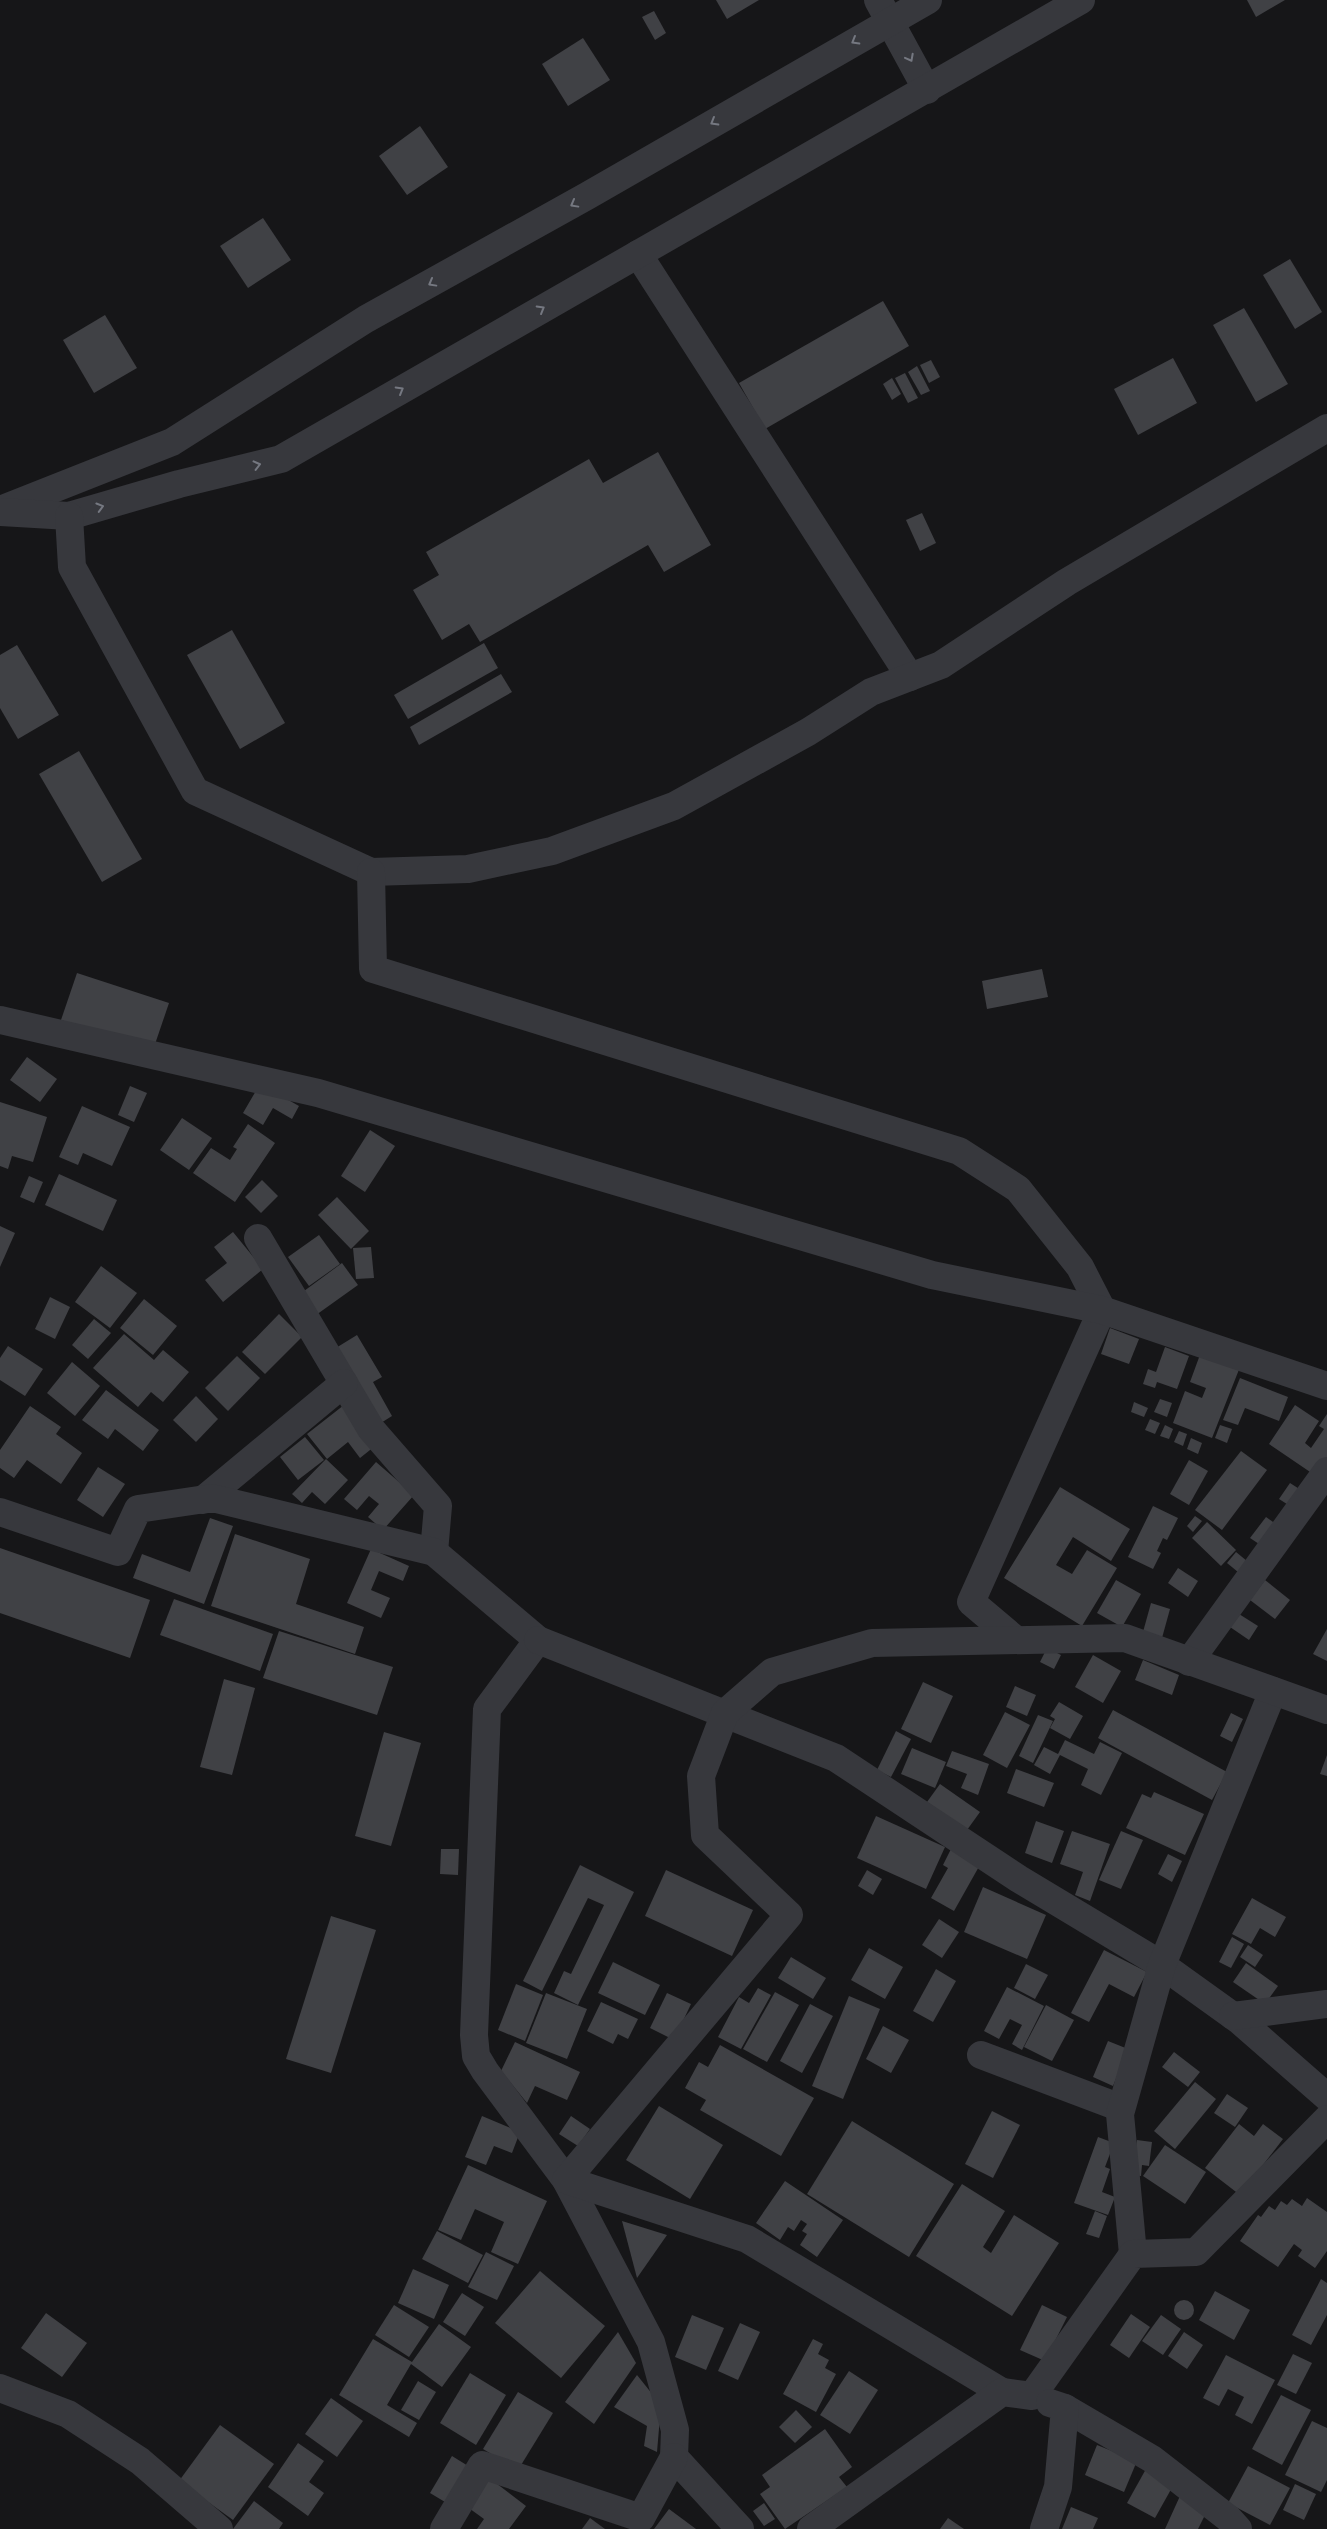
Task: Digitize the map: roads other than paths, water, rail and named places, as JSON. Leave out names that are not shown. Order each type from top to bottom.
[{"type":"street","points":[[0,511],[172,442],[366,320],[587,196],[884,10],[928,0]]},
{"type":"street","points":[[0,511],[69,516],[179,484],[281,459],[1081,0]]},
{"type":"street","points":[[884,10],[927,90]]},
{"type":"street","points":[[638,254],[910,676]]},
{"type":"street","points":[[69,516],[72,567],[194,791],[371,872],[468,869],[552,851],[674,806],[808,732],[871,692],[941,665],[1067,582],[1327,428]]},
{"type":"street","points":[[371,872],[373,969],[959,1151],[1018,1189],[1080,1267],[1102,1310]]},
{"type":"street","points":[[0,1020],[318,1093],[932,1275],[1102,1310],[1327,1386]]},
{"type":"street","points":[[258,1238],[372,1429],[438,1506],[434,1552]]},
{"type":"street","points":[[1016,1640],[971,1602],[1102,1310]]},
{"type":"street","points":[[203,1500],[344,1383]]},
{"type":"street","points":[[1189,1662],[1327,1471]]},
{"type":"street","points":[[0,1512],[118,1552],[138,1509],[212,1498],[434,1552],[538,1640],[836,1758],[1019,1879],[1162,1965],[1233,2016],[1327,2097]]},
{"type":"street","points":[[566,2180],[789,1915],[705,1835],[701,1776],[725,1713],[772,1672],[872,1643],[1125,1638],[1327,1710]]},
{"type":"street","points":[[444,2529],[482,2465],[638,2523],[674,2456],[675,2430],[651,2342],[566,2180],[485,2071],[476,2056],[474,2034],[487,1709],[538,1640]]},
{"type":"street","points":[[1032,2396],[1133,2254],[1121,2108],[1162,1965],[1273,1691]]},
{"type":"street","points":[[1233,2016],[1327,2004]]},
{"type":"street","points":[[981,2055],[1121,2108]]},
{"type":"street","points":[[1133,2254],[1196,2252],[1327,2119]]},
{"type":"street","points":[[566,2180],[747,2239],[1002,2392],[1032,2396],[1065,2408],[1152,2459],[1228,2518],[1238,2529]]},
{"type":"street","points":[[0,2388],[68,2414],[140,2461],[219,2529]]},
{"type":"street","points":[[812,2529],[1002,2392]]},
{"type":"street","points":[[1044,2529],[1058,2488],[1065,2408]]},
{"type":"street","points":[[674,2456],[740,2529]]}]
